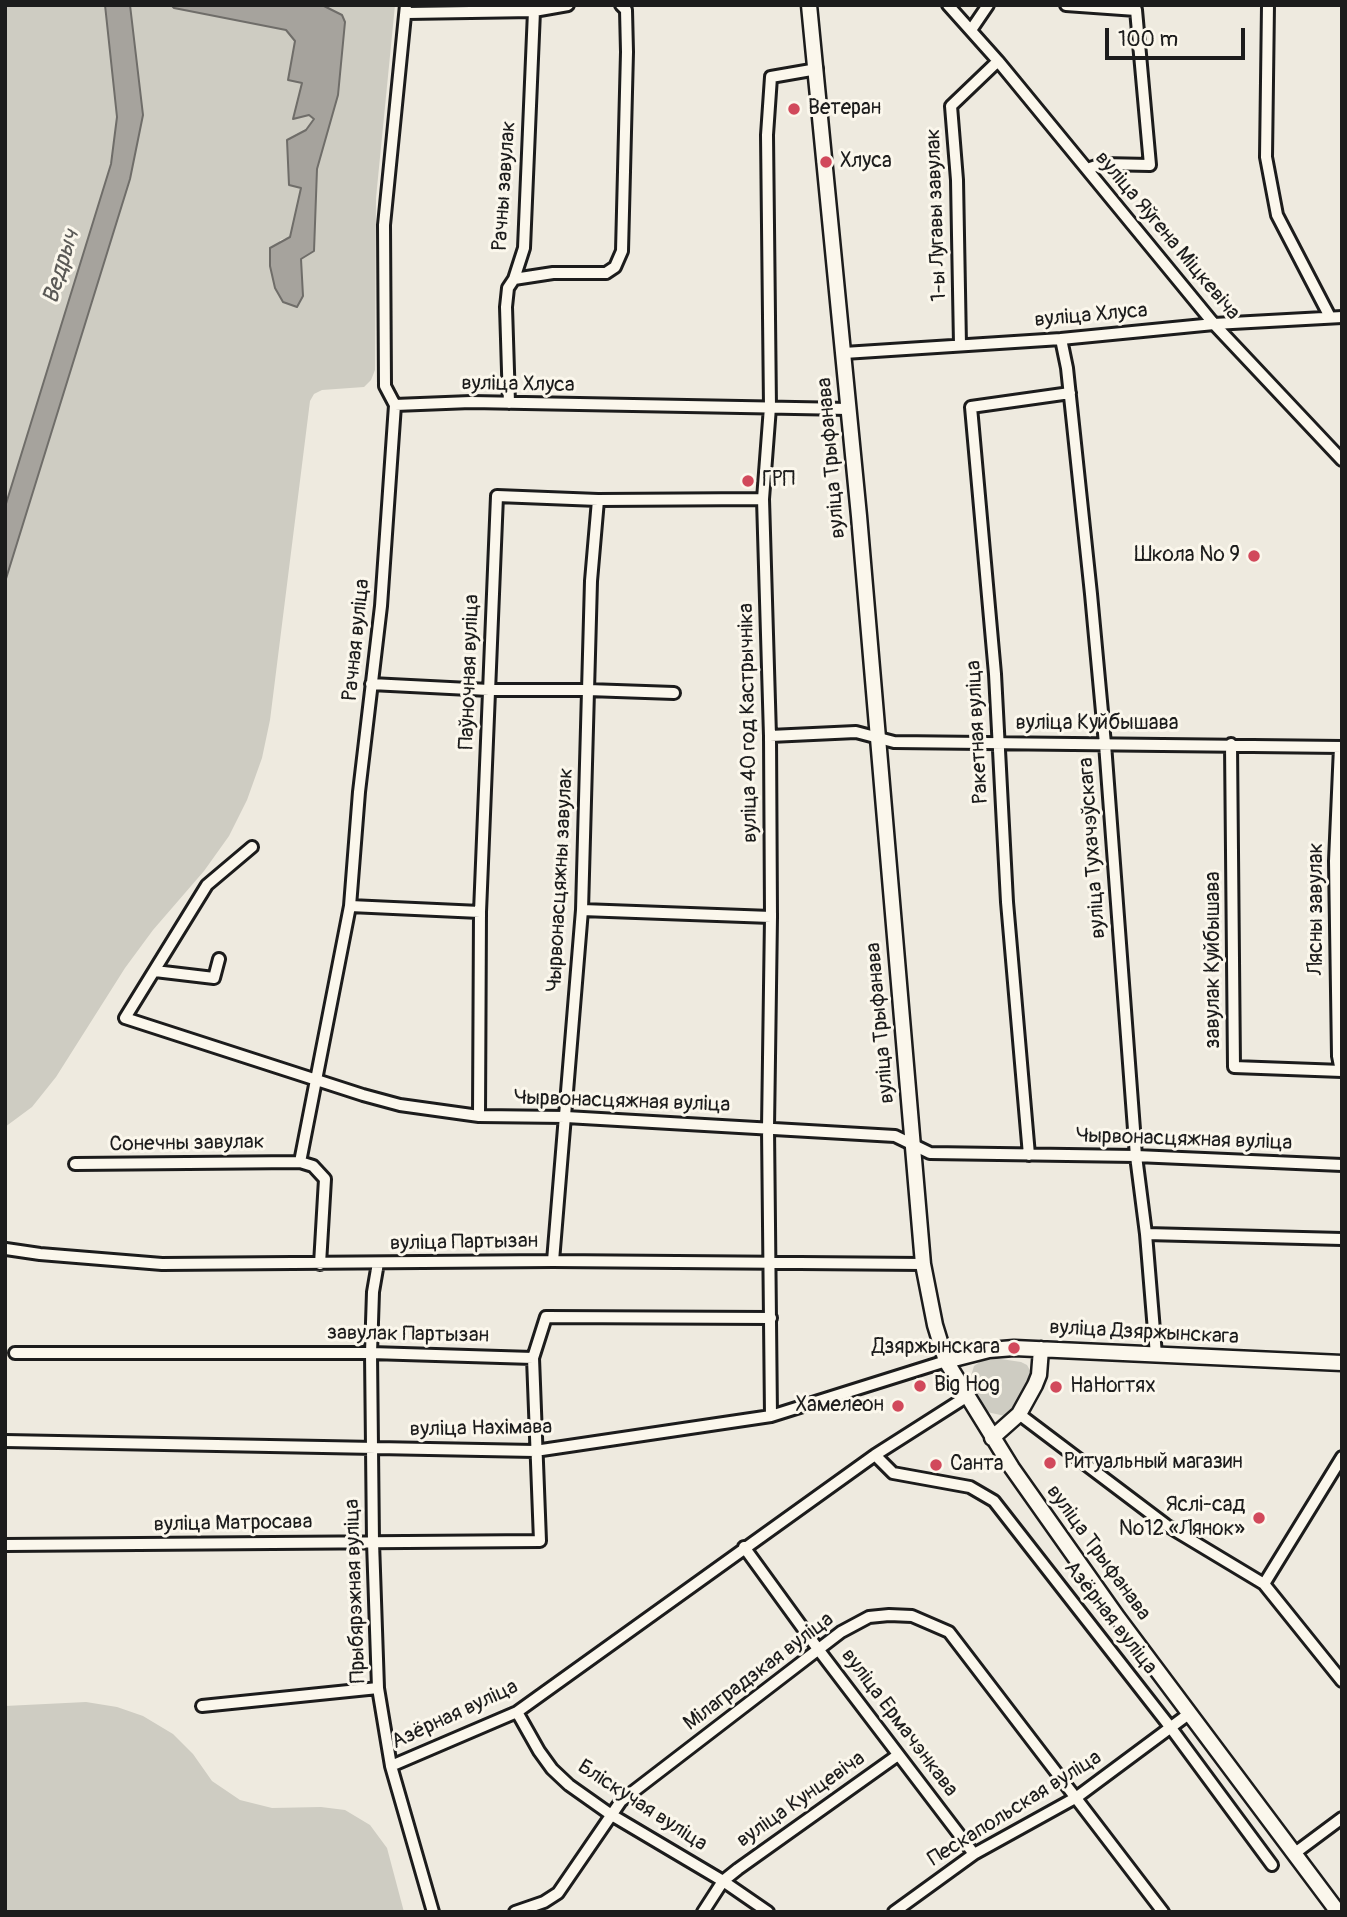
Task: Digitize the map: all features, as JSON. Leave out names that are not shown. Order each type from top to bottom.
[{"type":"street","points":[[407,9],[534,11],[568,5]]},
{"type":"street","points":[[514,279],[553,273],[606,273],[615,267],[622,251],[626,10],[621,5]]},
{"type":"street","name":"вуліца Трыфанава","points":[[809,5],[844,353],[923,1264],[935,1325],[946,1361],[992,1438],[1118,1619],[1338,1912]]},
{"type":"street","name":"вуліца Яўгена Міцкевіча","points":[[948,5],[998,61],[1214,324],[1342,460]]},
{"type":"street","points":[[971,30],[988,5]]},
{"type":"street","points":[[1066,5],[1136,9],[1150,165],[1102,164],[1087,169]]},
{"type":"street","points":[[1268,5],[1266,158],[1276,215],[1336,317]]},
{"type":"street","name":"Рачная вуліца","points":[[300,1162],[314,1079],[350,906],[359,792],[381,606],[395,405],[384,386],[384,225],[407,9]]},
{"type":"street","name":"Рачны завулак","points":[[509,403],[506,307],[508,288],[514,279],[524,248],[534,11]]},
{"type":"street","name":"1-ы Лугавы завулак","points":[[960,345],[957,180],[951,106],[998,61]]},
{"type":"street","name":"вуліца 40 год Кастрычніка","points":[[771,1416],[768,1263],[770,736],[763,499],[770,407],[766,135],[771,77],[817,69]]},
{"type":"street","name":"вуліца Хлуса","points":[[844,353],[1336,317]]},
{"type":"street","name":"вуліца Тухачэўскага","points":[[1061,339],[1070,393],[1105,744],[1136,1156],[1146,1234],[1156,1355]]},
{"type":"street","name":"Ракетная вуліца","points":[[1029,1155],[1007,902],[995,674],[971,407],[1070,393]]},
{"type":"street","name":"вуліца Хлуса","points":[[395,405],[509,403],[849,410]]},
{"type":"street","name":"Паўночная вуліца","points":[[479,1116],[480,912],[497,496],[763,499]]},
{"type":"street","name":"Чырвонасцяжны завулак","points":[[553,1261],[582,910],[591,581],[598,499]]},
{"type":"street","points":[[371,684],[489,690],[674,693]]},
{"type":"street","name":"вуліца Куйбышава","points":[[770,736],[856,732],[894,742],[1341,747]]},
{"type":"street","name":"завулак Куйбышава","points":[[1231,744],[1234,1067],[1341,1071]]},
{"type":"street","name":"Лясны завулак","points":[[1341,747],[1335,861],[1338,1056],[1341,1071]]},
{"type":"street","name":"Чырвонасцяжная вуліца","points":[[252,847],[207,885],[125,1018],[400,1105],[479,1116],[566,1117],[895,1136],[930,1153],[1136,1156],[1342,1164]]},
{"type":"street","points":[[350,906],[480,912]]},
{"type":"street","points":[[582,910],[771,917]]},
{"type":"street","points":[[155,971],[214,978],[219,959]]},
{"type":"street","points":[[300,1162],[313,1166],[325,1179],[320,1264]]},
{"type":"street","name":"Сонечны завулак","points":[[75,1164],[300,1162]]},
{"type":"street","points":[[1146,1234],[1342,1238]]},
{"type":"street","name":"вуліца Партызан","points":[[6,1249],[162,1264],[553,1261],[923,1264]]},
{"type":"street","name":"Прыбярэжная вуліца","points":[[377,1263],[371,1353],[378,1688],[391,1766],[433,1912]]},
{"type":"street","points":[[536,1451],[533,1357],[546,1317],[771,1318]]},
{"type":"street","points":[[992,1438],[1020,1414],[1039,1375],[1041,1349]]},
{"type":"street","name":"вуліца Дзяржынскага","points":[[946,1361],[989,1350],[1041,1349],[1342,1363]]},
{"type":"street","name":"завулак Партызан","points":[[15,1353],[371,1353],[533,1357]]},
{"type":"street","name":"вуліца Нахімава","points":[[5,1441],[536,1451],[771,1416],[946,1361]]},
{"type":"street","name":"Азёрная вуліца","points":[[391,1766],[517,1712],[875,1455],[966,1397]]},
{"type":"street","points":[[1020,1414],[1166,1525],[1264,1584],[1340,1674]]},
{"type":"street","name":"вуліца Матросава","points":[[5,1545],[540,1541],[536,1451]]},
{"type":"street","name":"Азёрная вуліца","points":[[875,1455],[893,1472],[970,1487],[994,1501],[1171,1728],[1272,1865]]},
{"type":"street","points":[[1264,1584],[1342,1457]]},
{"type":"street","name":"вуліца Ермачэнкава","points":[[744,1547],[974,1854]]},
{"type":"street","name":"Мілаградзкая вуліца","points":[[515,1912],[544,1902],[558,1893],[621,1801],[818,1649],[841,1632],[869,1617],[912,1616],[949,1632],[1077,1797],[1158,1910]]},
{"type":"street","points":[[202,1706],[378,1688]]},
{"type":"street","name":"Бліскучая вуліца","points":[[517,1712],[539,1751],[552,1769],[569,1785],[610,1814],[723,1881],[768,1912]]},
{"type":"street","name":"Пескапольская вуліца","points":[[894,1912],[974,1854],[1077,1797],[1191,1713]]},
{"type":"street","name":"вуліца Кунцевіча","points":[[704,1912],[723,1881],[898,1755]]},
{"type":"street","points":[[1296,1853],[1342,1818]]},
{"type":"shaded area","points":[[5,5],[105,5],[117,117],[111,164],[5,507]]},
{"type":"shaded area","points":[[105,5],[130,5],[143,115],[130,179],[5,582],[5,507],[111,164],[117,117]]},
{"type":"shaded area","points":[[130,5],[171,5],[174,8],[286,30],[295,41],[288,79],[302,83],[294,119],[309,114],[314,119],[306,130],[289,185],[301,187],[296,219],[290,237],[280,240],[303,296],[301,259],[314,251],[317,169],[338,95],[345,22],[342,15],[322,5],[395,5],[376,198],[375,370],[364,387],[322,390],[314,394],[310,401],[270,720],[262,758],[247,800],[229,836],[125,968],[56,1077],[32,1107],[5,1127],[5,582],[130,179],[143,114]]},
{"type":"shaded area","points":[[171,5],[322,5],[342,15],[345,22],[338,95],[317,169],[314,251],[301,259],[303,296],[297,307],[283,302],[275,288],[270,266],[270,248],[290,237],[301,188],[289,185],[287,140],[306,130],[314,119],[309,115],[293,119],[302,83],[288,80],[295,41],[286,30],[174,8]]},
{"type":"shaded area","points":[[994,1358],[1021,1362],[1027,1365],[1033,1376],[1016,1409],[1005,1416],[987,1412],[970,1379],[974,1366]]},
{"type":"shaded area","points":[[86,1702],[117,1707],[143,1716],[173,1734],[193,1754],[212,1781],[240,1800],[272,1808],[321,1807],[345,1810],[370,1825],[387,1848],[404,1912],[5,1912],[5,1706]]},
{"type":"place","name":"Ветеран","points":[[794,109]]},
{"type":"place","name":"Хлуса","points":[[826,162]]},
{"type":"place","name":"ГРП","points":[[748,481]]},
{"type":"place","name":"Школа № 9","points":[[1254,556]]},
{"type":"place","name":"Дзяржынскага","points":[[1014,1348]]},
{"type":"place","name":"Big Hog","points":[[920,1386]]},
{"type":"place","name":"НаНогтях","points":[[1056,1387]]},
{"type":"place","name":"Хамелеон","points":[[898,1406]]},
{"type":"place","name":"Ритуальный магазин","points":[[1050,1463]]},
{"type":"place","name":"Санта","points":[[936,1465]]},
{"type":"place","name":"Яслі-сад №12 «Лянок»","points":[[1259,1518]]},
{"type":"water label","name":"Ведрыч","points":[[62,267]]}]
